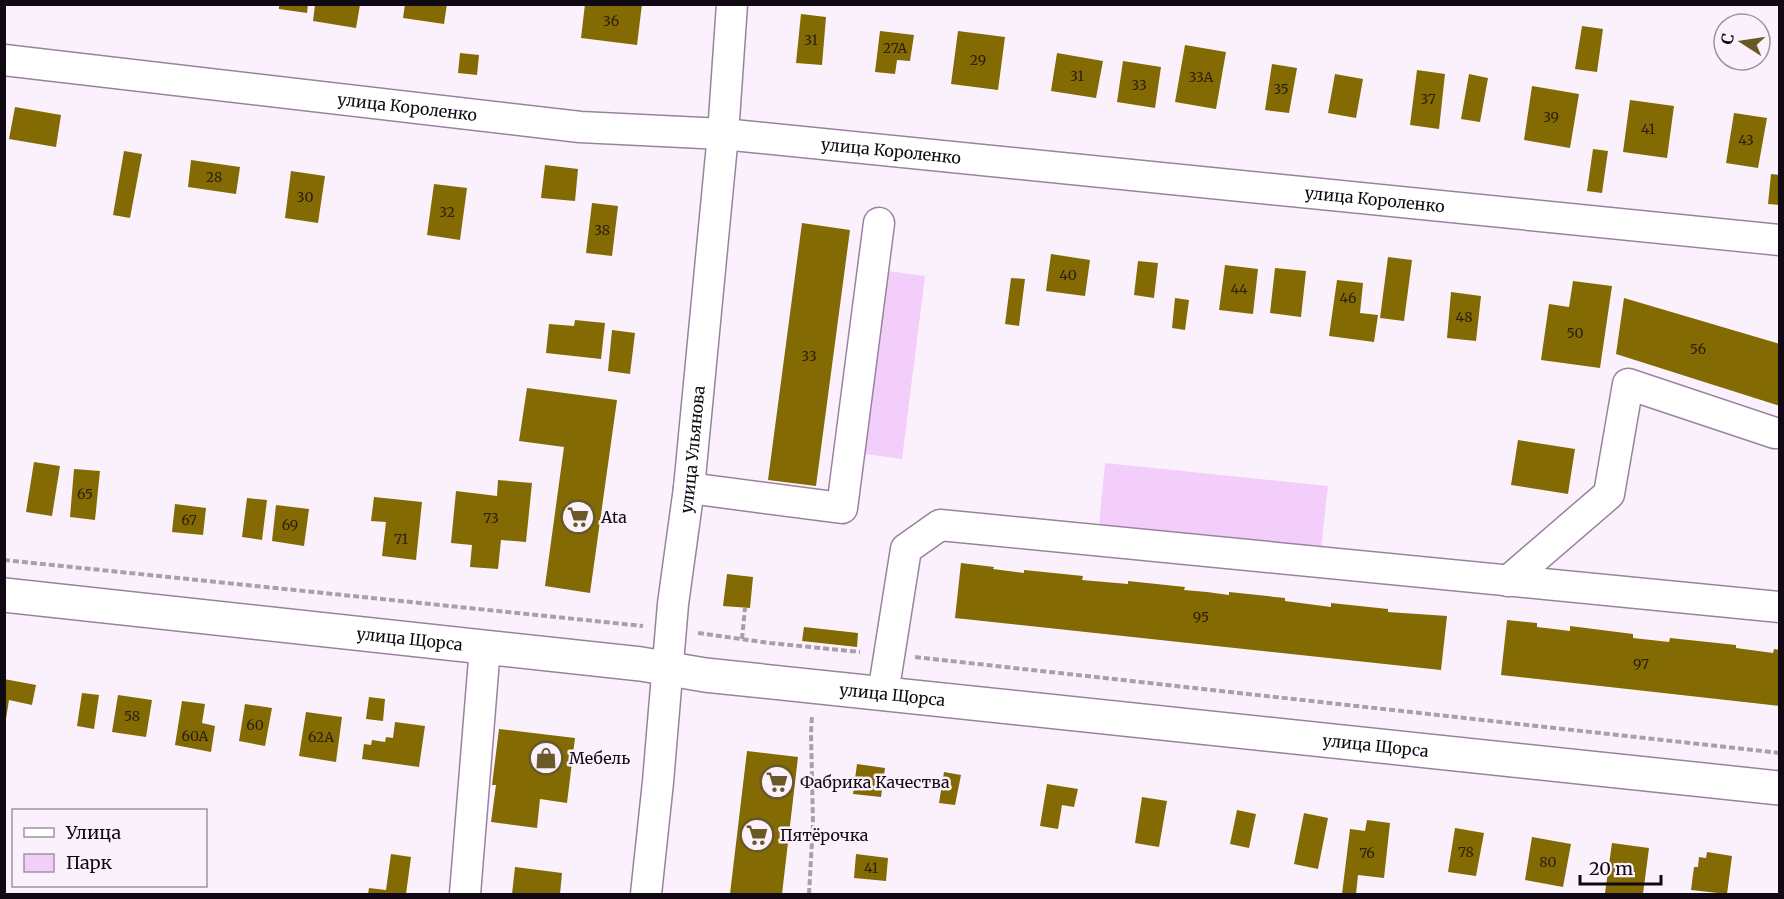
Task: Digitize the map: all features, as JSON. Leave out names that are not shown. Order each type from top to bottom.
[{"type":"main road","name":"улица Щорса","points":[[4,595],[641,664],[705,675],[1779,788]]},
{"type":"street","name":"улица Ульянова","points":[[646,894],[669,669],[673,604],[688,488],[723,134],[732,4]]},
{"type":"street","name":"улица Короленко","points":[[4,60],[580,127],[723,134],[1779,240]]},
{"type":"street","points":[[688,488],[842,508],[879,223]]},
{"type":"street","points":[[1508,581],[1609,494],[1628,384],[1775,433]]},
{"type":"street","points":[[883,694],[906,549],[940,525],[1779,608]]},
{"type":"street","points":[[465,894],[485,647]]},
{"type":"path","points":[[742,639],[745,608]]},
{"type":"path","points":[[809,894],[813,823],[811,734],[813,705]]},
{"type":"green space","points":[[888,271],[925,276],[902,459],[865,454]]},
{"type":"green space","points":[[1105,463],[1328,486],[1321,549],[1099,525]]},
{"type":"building","points":[[279,4],[308,4],[307,13],[279,9]]},
{"type":"building","points":[[405,4],[447,4],[444,24],[403,18]]},
{"type":"building","points":[[585,4],[642,4],[637,45],[581,38]]},
{"type":"building","points":[[315,5],[360,5],[356,28],[313,21]]},
{"type":"building","points":[[801,14],[826,17],[822,65],[796,63]]},
{"type":"building","points":[[1582,26],[1603,29],[1597,72],[1575,69]]},
{"type":"building","points":[[880,31],[914,35],[910,61],[897,60],[895,74],[875,72]]},
{"type":"building","points":[[958,31],[1005,37],[998,90],[951,84]]},
{"type":"building","points":[[1185,45],[1226,52],[1216,109],[1175,102]]},
{"type":"building","points":[[460,53],[479,55],[477,75],[458,73]]},
{"type":"building","points":[[1057,53],[1103,61],[1096,98],[1051,91]]},
{"type":"building","points":[[1123,61],[1161,67],[1155,108],[1117,102]]},
{"type":"building","points":[[1272,64],[1297,68],[1289,113],[1265,110]]},
{"type":"building","points":[[1417,70],[1445,74],[1439,129],[1410,125]]},
{"type":"building","points":[[1335,74],[1363,79],[1356,118],[1328,113]]},
{"type":"building","points":[[1469,74],[1488,78],[1480,122],[1461,119]]},
{"type":"building","points":[[1532,86],[1579,94],[1570,148],[1524,140]]},
{"type":"building","points":[[1630,100],[1674,106],[1667,158],[1623,152]]},
{"type":"building","points":[[15,107],[61,115],[56,147],[9,139]]},
{"type":"building","points":[[1734,113],[1767,118],[1758,168],[1726,163]]},
{"type":"building","points":[[1593,149],[1608,151],[1602,193],[1587,191]]},
{"type":"building","points":[[124,151],[142,154],[130,218],[113,215]]},
{"type":"building","points":[[191,160],[240,167],[236,194],[188,187]]},
{"type":"building","points":[[545,165],[578,169],[575,201],[541,198]]},
{"type":"building","points":[[291,171],[325,176],[318,223],[285,218]]},
{"type":"building","points":[[1771,174],[1780,175],[1780,205],[1768,204]]},
{"type":"building","points":[[434,184],[467,188],[460,240],[427,235]]},
{"type":"building","points":[[592,203],[618,206],[612,256],[586,253]]},
{"type":"building","points":[[802,223],[850,230],[816,486],[768,480]]},
{"type":"building","points":[[1051,254],[1090,260],[1085,296],[1046,291]]},
{"type":"building","points":[[1388,257],[1412,260],[1404,321],[1380,318]]},
{"type":"building","points":[[1138,261],[1158,263],[1154,298],[1134,295]]},
{"type":"building","points":[[1225,265],[1258,269],[1253,314],[1219,310]]},
{"type":"building","points":[[1275,268],[1306,271],[1301,317],[1270,313]]},
{"type":"building","points":[[1011,278],[1025,279],[1019,326],[1005,324]]},
{"type":"building","points":[[1337,280],[1363,283],[1360,313],[1378,315],[1374,342],[1329,336]]},
{"type":"building","points":[[1573,281],[1612,286],[1600,368],[1541,360],[1549,304],[1569,307]]},
{"type":"building","points":[[1451,292],[1481,296],[1476,341],[1447,338]]},
{"type":"building","points":[[1175,298],[1189,300],[1185,330],[1172,328]]},
{"type":"building","points":[[1624,298],[1780,344],[1780,406],[1616,354]]},
{"type":"building","points":[[575,320],[605,323],[601,359],[546,353],[549,324],[574,326]]},
{"type":"building","points":[[612,330],[635,333],[630,374],[608,371]]},
{"type":"building","name":"Ata","points":[[527,388],[617,400],[590,593],[545,586],[564,447],[519,441]]},
{"type":"building","points":[[1518,440],[1575,449],[1568,494],[1511,485]]},
{"type":"building","points":[[34,462],[60,466],[52,516],[26,512]]},
{"type":"building","points":[[74,469],[100,471],[95,520],[70,517]]},
{"type":"building","points":[[498,480],[532,483],[526,542],[501,540],[498,569],[470,567],[472,545],[451,543],[456,491],[497,496]]},
{"type":"building","points":[[374,497],[422,502],[416,560],[382,556],[386,522],[371,521]]},
{"type":"building","points":[[247,498],[267,500],[262,540],[242,537]]},
{"type":"building","points":[[175,504],[206,508],[203,535],[172,532]]},
{"type":"building","points":[[276,505],[309,509],[304,546],[272,541]]},
{"type":"building","points":[[961,563],[1024,573],[1024,570],[1083,576],[1082,580],[1128,584],[1128,581],[1185,587],[1184,590],[1229,595],[1229,592],[1285,598],[1285,601],[1331,607],[1331,603],[1388,609],[1388,612],[1447,616],[1441,670],[955,618]]},
{"type":"building","points":[[727,574],[753,577],[750,608],[723,606]]},
{"type":"building","points":[[1507,620],[1537,623],[1537,627],[1570,631],[1570,626],[1633,634],[1633,638],[1669,642],[1670,638],[1736,645],[1736,648],[1773,653],[1774,649],[1780,650],[1780,706],[1501,675]]},
{"type":"building","points":[[804,627],[858,633],[857,647],[802,641]]},
{"type":"building","points":[[4,679],[36,685],[32,705],[9,700],[6,719]]},
{"type":"building","points":[[82,693],[99,695],[94,729],[77,726]]},
{"type":"building","points":[[118,695],[152,700],[146,737],[112,732]]},
{"type":"building","points":[[369,697],[385,699],[383,721],[366,719]]},
{"type":"building","points":[[182,701],[205,704],[202,723],[215,726],[211,752],[175,745]]},
{"type":"building","points":[[245,704],[272,708],[265,746],[239,741]]},
{"type":"building","points":[[306,712],[342,717],[336,762],[299,756]]},
{"type":"building","points":[[395,722],[425,726],[419,767],[362,759],[364,744],[371,745],[372,740],[385,742],[386,737],[393,738]]},
{"type":"building","points":[[499,729],[575,738],[567,803],[540,799],[537,828],[491,822],[496,785],[492,785]]},
{"type":"building","points":[[747,751],[798,757],[782,894],[730,894]]},
{"type":"building","points":[[857,764],[885,768],[881,797],[853,794]]},
{"type":"building","points":[[944,772],[961,775],[955,805],[939,803]]},
{"type":"building","points":[[1047,784],[1078,789],[1074,807],[1062,805],[1058,829],[1040,826]]},
{"type":"building","points":[[1142,797],[1167,801],[1159,847],[1135,843]]},
{"type":"building","points":[[1237,810],[1256,814],[1249,848],[1230,844]]},
{"type":"building","points":[[1304,813],[1328,818],[1318,869],[1294,864]]},
{"type":"building","points":[[1367,820],[1390,823],[1384,878],[1358,875],[1356,894],[1342,894],[1350,829],[1365,831]]},
{"type":"building","points":[[1455,828],[1484,833],[1476,876],[1448,872]]},
{"type":"building","points":[[1532,837],[1571,844],[1563,887],[1525,880]]},
{"type":"building","points":[[1612,843],[1649,848],[1643,894],[1605,893]]},
{"type":"building","points":[[1707,852],[1732,856],[1727,894],[1691,890],[1694,867],[1698,867],[1699,857],[1706,858]]},
{"type":"building","points":[[391,854],[411,857],[406,894],[368,894],[369,888],[386,890]]},
{"type":"building","points":[[856,854],[888,858],[886,881],[854,878]]},
{"type":"building","points":[[515,867],[562,873],[560,894],[512,894]]},
{"type":"place","name":"Ata","points":[[578,517]]},
{"type":"place","name":"Мебель","points":[[546,758]]},
{"type":"place","name":"Фабрика Качества","points":[[777,782]]},
{"type":"place","name":"Пятёрочка","points":[[757,835]]}]
